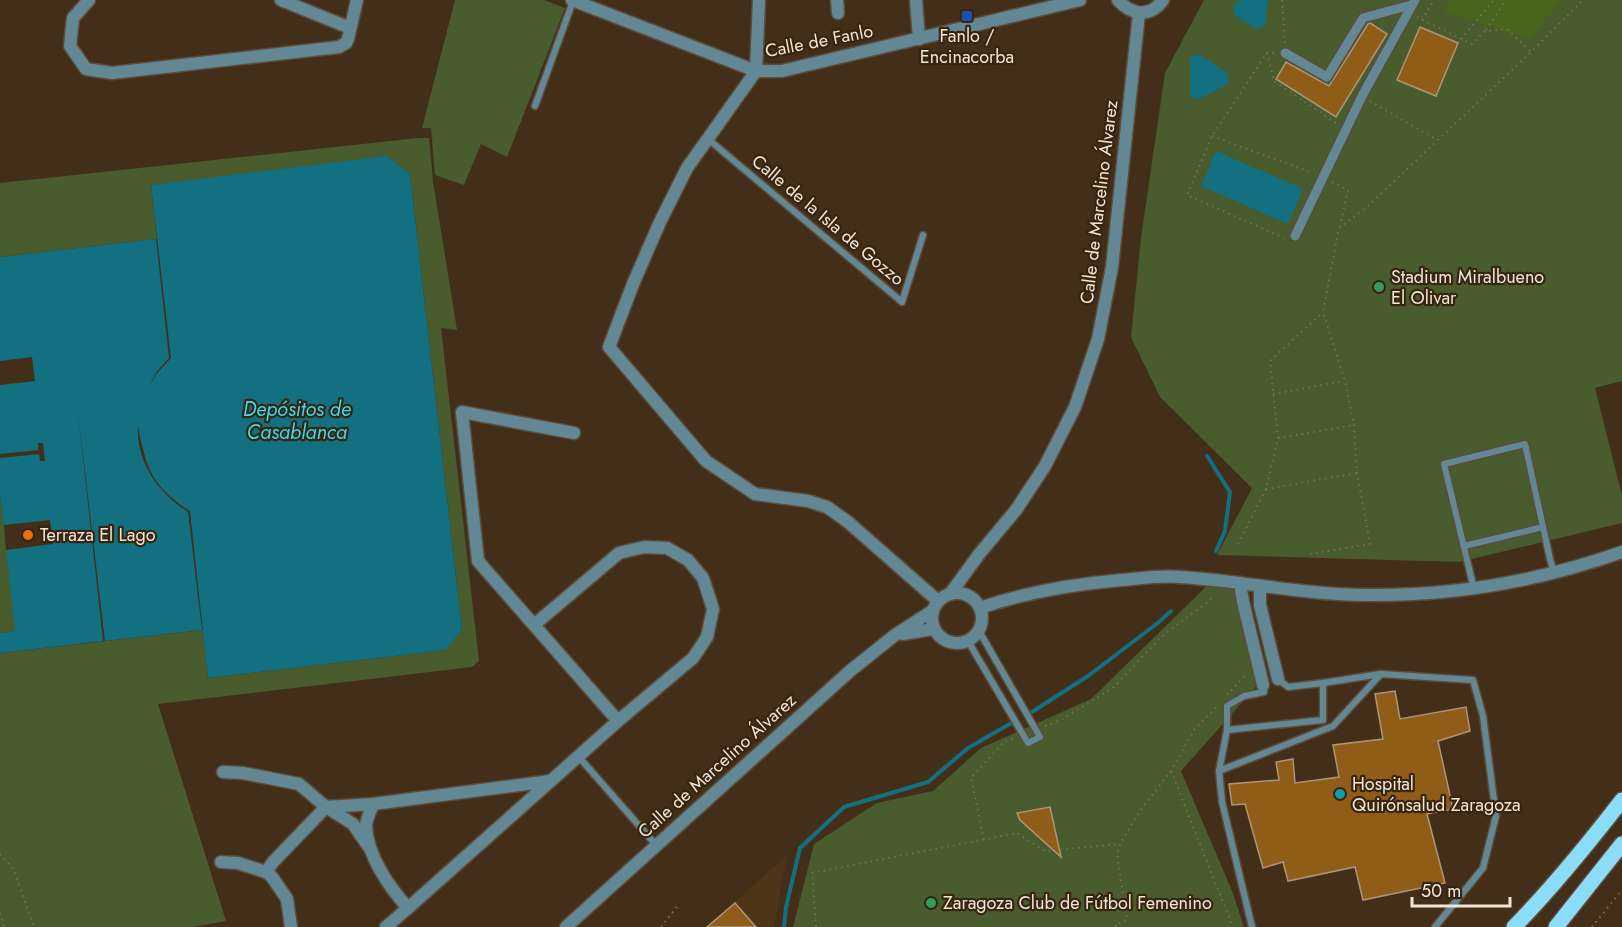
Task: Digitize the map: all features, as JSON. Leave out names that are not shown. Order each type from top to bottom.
[{"type":"main road","points":[[1514,927],[1580,854],[1622,800]]},
{"type":"main road","points":[[1556,927],[1622,844]]},
{"type":"street","points":[[89,0],[73,18],[70,45],[86,69],[112,73],[333,49],[346,43],[357,0]]},
{"type":"street","points":[[281,0],[350,28]]},
{"type":"street","name":"Calle de Fanlo","points":[[573,0],[756,71],[782,71],[1080,0]]},
{"type":"street","points":[[759,0],[756,71],[687,168],[660,222],[609,347],[706,461],[755,494],[808,501],[827,507],[848,522],[935,606],[933,628],[942,639],[962,643],[968,641],[979,631],[980,608],[967,595],[950,594]]},
{"type":"street","points":[[837,0],[838,13]]},
{"type":"street","points":[[916,0],[919,39]]},
{"type":"street","points":[[1118,0],[1130,11],[1139,13],[1155,9],[1163,0]]},
{"type":"street","points":[[1285,52],[1327,77],[1363,18],[1411,6]]},
{"type":"street","points":[[1295,236],[1362,96],[1411,6]]},
{"type":"street","name":"Calle de Marcelino Álvarez","points":[[566,927],[850,671],[950,594],[1016,510],[1045,466],[1075,407],[1098,339],[1112,267],[1139,13]]},
{"type":"street","points":[[574,433],[462,412],[478,561],[618,721]]},
{"type":"street","points":[[386,927],[578,756],[693,658],[707,637],[713,609],[703,578],[688,560],[667,548],[644,547],[619,553],[534,625]]},
{"type":"street","points":[[980,608],[1006,599],[1053,589],[1112,580],[1179,576],[1366,596],[1474,590],[1554,573],[1622,552]]},
{"type":"street","points":[[965,574],[967,595]]},
{"type":"street","points":[[1240,583],[1263,685]]},
{"type":"street","points":[[1260,586],[1260,604],[1278,679]]},
{"type":"street","name":"Calle de Marcelino Álvarez","points":[[895,635],[933,628]]},
{"type":"street","points":[[222,772],[243,773],[299,784],[326,807],[353,825],[371,850],[389,884],[408,908]]},
{"type":"street","points":[[266,872],[326,807],[373,804],[550,781]]},
{"type":"street","points":[[371,850],[366,825],[373,804]]},
{"type":"street","points":[[221,862],[238,863],[266,872],[272,877],[287,899],[291,927]]},
{"type":"lane","points":[[535,106],[573,0]]},
{"type":"lane","name":"Calle de la Isla de Gozzo","points":[[708,139],[902,302],[923,235]]},
{"type":"lane","points":[[1474,590],[1444,464],[1526,444],[1554,573]]},
{"type":"lane","points":[[1464,546],[1544,528]]},
{"type":"lane","points":[[968,641],[1028,743],[1040,737],[979,631]]},
{"type":"lane","points":[[1278,679],[1288,687],[1323,684],[1381,674],[1473,680],[1483,716],[1496,816],[1483,868],[1435,927]]},
{"type":"lane","points":[[1219,771],[1333,726],[1381,674]]},
{"type":"lane","points":[[1227,730],[1323,720],[1323,684]]},
{"type":"lane","points":[[1252,927],[1222,802],[1219,771],[1227,730],[1227,706],[1244,696],[1264,692],[1263,685]]},
{"type":"lane","points":[[578,756],[657,845]]},
{"type":"path","points":[[1268,53],[1285,52],[1282,0]]},
{"type":"path","points":[[1422,20],[1434,0]]},
{"type":"path","points":[[1461,39],[1494,0]]},
{"type":"path","points":[[1411,6],[1422,20],[1472,44],[1485,31],[1506,0]]},
{"type":"path","points":[[1339,228],[1368,206],[1583,0]]},
{"type":"path","points":[[1485,31],[1507,29],[1531,52]]},
{"type":"path","points":[[1268,53],[1274,81],[1346,129]]},
{"type":"path","points":[[1268,53],[1212,136],[1187,195],[1287,239],[1295,236]]},
{"type":"path","points":[[1362,96],[1437,140]]},
{"type":"path","points":[[1212,136],[1323,177],[1348,190],[1323,312],[1345,381],[1354,425],[1357,473],[1370,544],[1311,554]]},
{"type":"path","points":[[1238,544],[1266,489],[1278,438],[1270,361],[1323,312]]},
{"type":"path","points":[[1273,394],[1345,381]]},
{"type":"path","points":[[1278,438],[1354,425]]},
{"type":"path","points":[[1266,489],[1357,473]]},
{"type":"path","points":[[1035,729],[1061,720],[1114,687],[1161,637],[1212,597]]},
{"type":"path","points":[[1226,696],[1250,670]]},
{"type":"path","points":[[1116,927],[1116,924],[1127,920],[1117,854],[1120,844],[1139,812],[1171,771],[1194,730],[1218,704]]},
{"type":"path","points":[[984,840],[971,778],[1005,741],[1024,734]]},
{"type":"path","points":[[1171,771],[1233,927]]},
{"type":"path","points":[[816,927],[812,873],[1017,833],[1045,851],[1120,844]]},
{"type":"path","points":[[0,854],[14,870],[34,927]]},
{"type":"path","points":[[1592,927],[1622,890]]},
{"type":"path","points":[[662,927],[679,904]]},
{"type":"path","points":[[0,913],[4,927]]},
{"type":"shaded area","points":[[787,856],[774,927],[707,927],[749,889]]},
{"type":"green space","points":[[455,0],[544,0],[565,8],[507,157],[481,144],[464,185],[435,175],[431,128],[422,128]]},
{"type":"green space","name":"Stadium Miralbueno El Olivar","points":[[1204,0],[1622,0],[1622,381],[1595,388],[1622,496],[1622,523],[1459,562],[1217,555],[1252,488],[1160,397],[1131,337],[1141,238],[1165,73]]},
{"type":"green space","points":[[1451,0],[1561,0],[1530,39],[1444,12]]},
{"type":"green space","points":[[429,138],[433,182],[457,330],[441,328],[479,661],[472,667],[158,704],[226,921],[193,927],[0,927],[0,653],[203,630],[208,678],[444,650],[462,630],[410,174],[151,185],[157,239],[0,257],[0,183]]},
{"type":"green space","points":[[0,493],[16,631],[0,633]]},
{"type":"green space","points":[[1219,574],[1238,578],[1261,681],[1181,771],[1232,891],[1244,927],[793,927],[814,844],[877,803],[933,791],[981,748],[1091,699]]},
{"type":"water","points":[[1243,0],[1268,0],[1265,25],[1256,29],[1234,15],[1234,4]]},
{"type":"water","points":[[1199,54],[1228,74],[1228,84],[1197,100],[1190,95],[1190,58]]},
{"type":"water","points":[[1216,151],[1303,189],[1288,224],[1201,186]]},
{"type":"water","name":"Depósitos de Casablanca","points":[[387,156],[410,174],[462,630],[445,650],[208,678],[190,511],[159,485],[144,454],[138,426],[141,452],[151,475],[167,496],[188,512],[202,630],[105,641],[78,412],[103,641],[0,653],[0,633],[15,631],[0,493],[0,257],[156,239],[169,358],[158,370],[149,386],[171,358],[151,185]]},
{"type":"pier","points":[[32,357],[35,381],[0,385],[0,361]]},
{"type":"pier","points":[[38,443],[43,443],[45,461],[40,461],[39,454],[0,458],[0,454],[38,450]]},
{"type":"pier","name":"Terraza El Lago","points":[[50,520],[53,544],[6,550],[4,525]]},
{"type":"building","points":[[1370,23],[1387,34],[1336,117],[1276,79],[1286,62],[1329,86]]},
{"type":"building","points":[[1420,27],[1458,43],[1436,96],[1397,80]]},
{"type":"building","name":"Hospital Quirónsalud Zaragoza","points":[[1395,691],[1400,719],[1466,707],[1470,731],[1438,741],[1453,809],[1427,814],[1445,883],[1363,900],[1355,867],[1288,881],[1283,862],[1263,868],[1245,804],[1232,805],[1229,784],[1279,780],[1276,762],[1293,759],[1295,783],[1339,777],[1333,745],[1383,739],[1375,694]]},
{"type":"building","points":[[1050,807],[1061,857],[1020,820],[1017,813]]},
{"type":"building","points":[[735,903],[756,927],[707,927]]},
{"type":"waterway","points":[[1207,456],[1230,492],[1225,531],[1216,551]]},
{"type":"waterway","points":[[1032,712],[1088,676],[1171,611]]},
{"type":"waterway","points":[[784,927],[786,907],[800,848],[844,807],[928,782],[968,748],[1013,722]]},
{"type":"place","name":"Fanlo / Encinacorba","points":[[967,16]]},
{"type":"place","name":"Stadium Miralbueno El Olivar","points":[[1379,287]]},
{"type":"place","name":"Terraza El Lago","points":[[28,535]]},
{"type":"place","name":"Hospital Quirónsalud Zaragoza","points":[[1340,794]]},
{"type":"place","name":"Zaragoza Club de Fútbol Femenino","points":[[931,903]]}]
